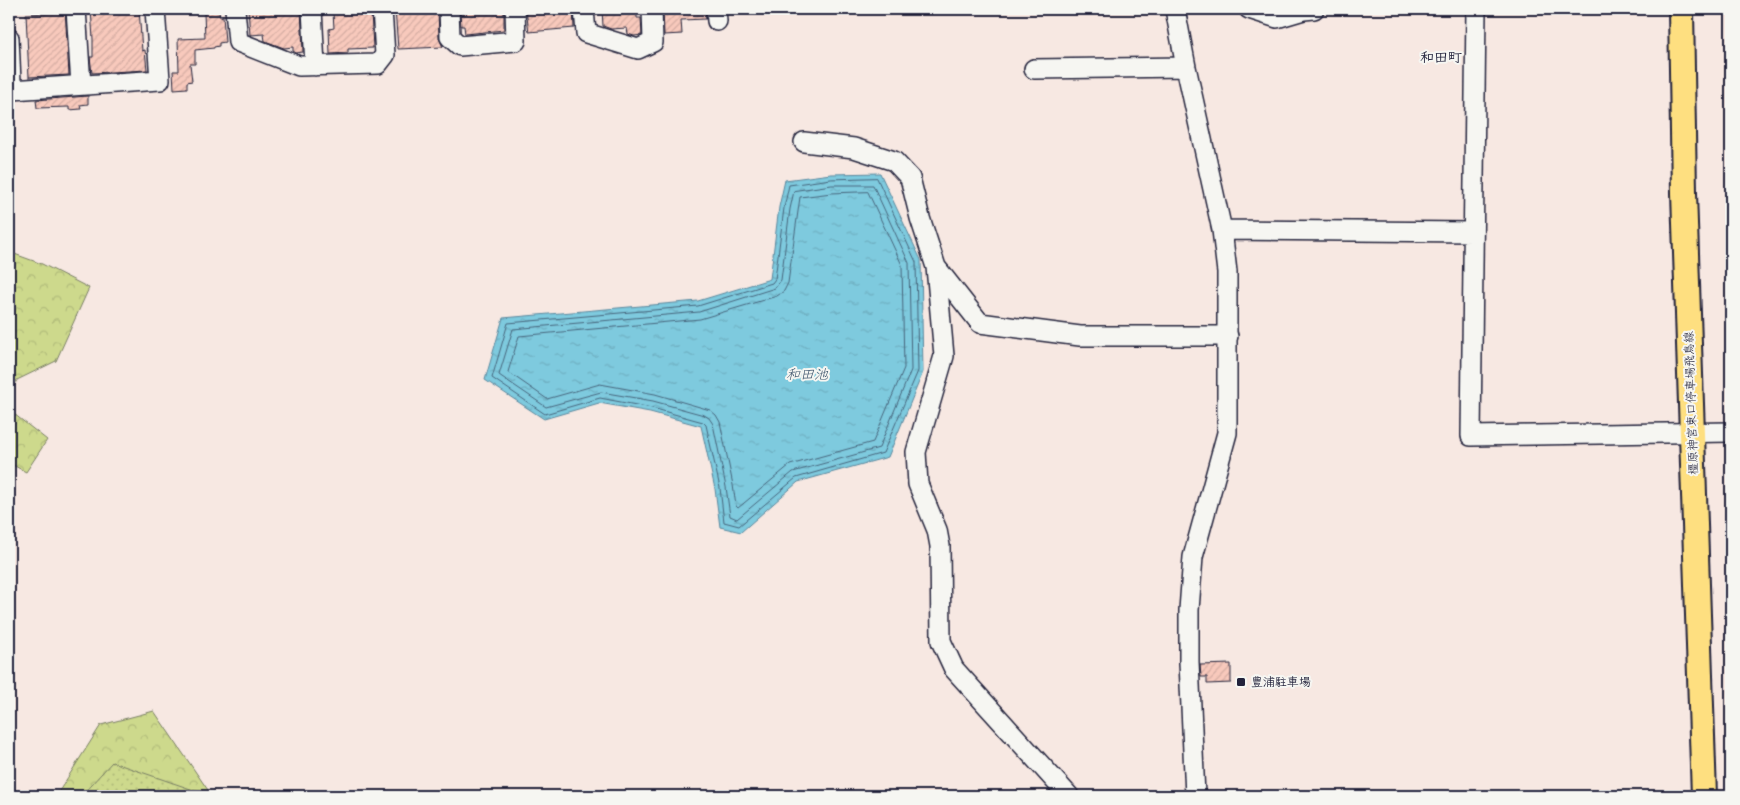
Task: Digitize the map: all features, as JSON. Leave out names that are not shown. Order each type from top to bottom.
[{"type":"main road","name":"橿原神宮東口停車場飛鳥線","points":[[1681,9],[1684,193],[1704,796]]},
{"type":"street","points":[[76,9],[81,85]]},
{"type":"street","points":[[9,38],[10,82],[12,90],[160,80],[156,9]]},
{"type":"street","points":[[235,9],[238,42],[299,66],[378,64],[385,55],[382,9]]},
{"type":"street","points":[[312,9],[315,66]]},
{"type":"street","points":[[449,9],[450,37],[460,46],[516,41],[514,9]]},
{"type":"street","points":[[584,9],[586,33],[638,49],[653,42],[652,9]]},
{"type":"street","points":[[1175,9],[1222,230],[1227,272],[1227,433],[1193,556],[1189,610],[1189,662],[1195,796]]},
{"type":"street","points":[[1249,9],[1277,18],[1314,9]]},
{"type":"street","points":[[1476,9],[1471,436],[1731,432]]},
{"type":"street","points":[[1034,69],[1186,67]]},
{"type":"street","points":[[804,142],[854,148],[894,161],[910,178],[920,218],[936,267],[944,356],[916,452],[918,484],[937,530],[940,546],[941,641],[954,670],[1069,796]]},
{"type":"street","points":[[1222,230],[1473,232]]},
{"type":"street","points":[[936,267],[980,323],[1080,336],[1228,336]]},
{"type":"green space","points":[[9,252],[42,264],[89,288],[56,361],[17,380],[9,397]]},
{"type":"green space","points":[[9,410],[47,440],[26,472],[9,463]]},
{"type":"green space","points":[[154,711],[212,796],[56,796],[101,725]]},
{"type":"green space","points":[[112,762],[211,796],[81,796]]},
{"type":"water","name":"和田池","points":[[880,173],[921,260],[923,372],[888,457],[798,482],[741,532],[720,527],[715,489],[701,426],[650,412],[599,403],[544,419],[485,380],[503,318],[698,301],[770,279],[779,207],[785,180],[831,174]]},
{"type":"building","points":[[49,9],[65,9],[69,75],[29,77],[26,14],[49,13]]},
{"type":"building","points":[[91,9],[139,9],[142,51],[145,50],[147,70],[92,73],[90,57],[93,57]]},
{"type":"building","points":[[206,9],[216,9],[220,17],[223,16],[225,42],[219,43],[219,46],[214,48],[195,50],[195,64],[190,64],[192,81],[187,82],[187,88],[174,89],[173,71],[179,71],[178,39],[205,38],[204,13],[206,13]]},
{"type":"building","points":[[248,9],[301,9],[303,52],[296,53],[293,51],[293,47],[284,48],[265,41],[264,34],[250,35]]},
{"type":"building","points":[[395,9],[438,9],[439,38],[443,47],[398,49]]},
{"type":"building","points":[[573,9],[574,28],[529,32],[526,10]]},
{"type":"building","points":[[602,9],[637,9],[637,18],[641,18],[642,35],[634,36],[628,34],[627,28],[611,29],[603,26]]},
{"type":"building","points":[[663,9],[705,9],[706,19],[681,20],[682,34],[664,35]]},
{"type":"building","points":[[504,10],[504,30],[465,34],[464,26],[461,26],[460,13]]},
{"type":"building","points":[[371,12],[373,48],[348,49],[348,53],[330,54],[329,29],[334,28],[333,13]]},
{"type":"building","points":[[88,96],[88,104],[80,105],[81,109],[69,110],[69,107],[37,108],[36,100]]},
{"type":"building","points":[[1231,664],[1231,683],[1207,684],[1207,677],[1201,677],[1200,665]]},
{"type":"place","name":"豊浦駐車場","points":[[1241,682]]},
{"type":"district","name":"和田町","points":[[1441,57]]}]
